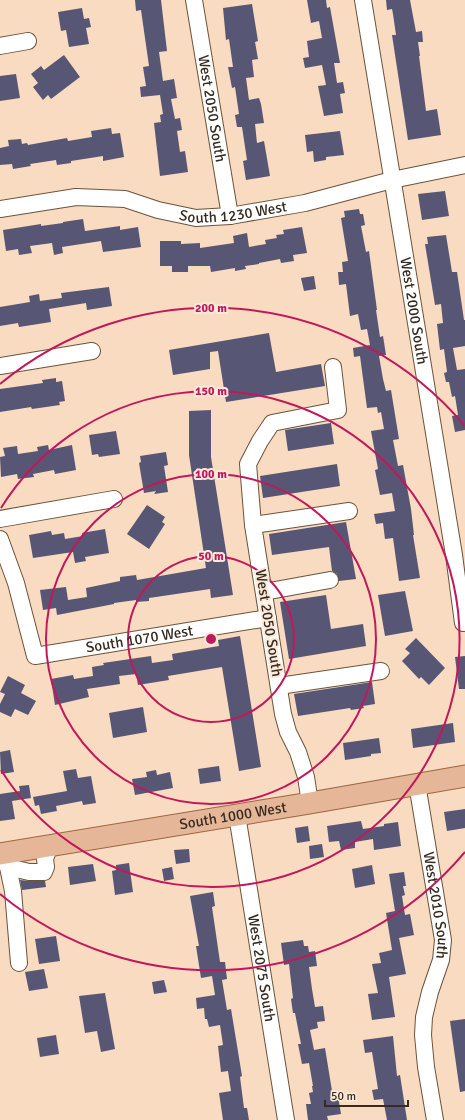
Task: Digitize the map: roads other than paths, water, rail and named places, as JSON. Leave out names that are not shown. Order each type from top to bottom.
[{"type":"main road","name":"South 1000 West","points":[[4,858],[50,845],[310,803],[465,776]]},
{"type":"street","name":"West 2050 South","points":[[194,0],[230,216]]},
{"type":"street","name":"West 2000 South","points":[[363,0],[392,180],[460,554],[463,623]]},
{"type":"street","points":[[0,46],[28,41]]},
{"type":"street","name":"South 1230 West","points":[[0,209],[76,197],[125,200],[158,210],[196,218],[230,216],[305,203],[392,180],[465,165]]},
{"type":"street","points":[[0,366],[92,351]]},
{"type":"street","name":"West 2050 South","points":[[310,803],[306,777],[298,752],[288,732],[283,714],[253,525],[248,464],[260,441],[272,423],[338,410],[332,367]]},
{"type":"street","points":[[0,519],[114,499]]},
{"type":"street","points":[[253,525],[349,511]]},
{"type":"street","name":"South 1070 West","points":[[0,539],[16,583],[35,656],[268,618]]},
{"type":"street","points":[[264,592],[330,580]]},
{"type":"street","points":[[279,686],[381,671]]},
{"type":"street","name":"West 2010 South","points":[[417,784],[443,940],[441,960],[430,992],[424,1017],[423,1035],[426,1067],[435,1120]]},
{"type":"street","name":"West 2075 South","points":[[237,815],[286,1120]]},
{"type":"street","points":[[4,858],[13,891],[19,963]]}]
